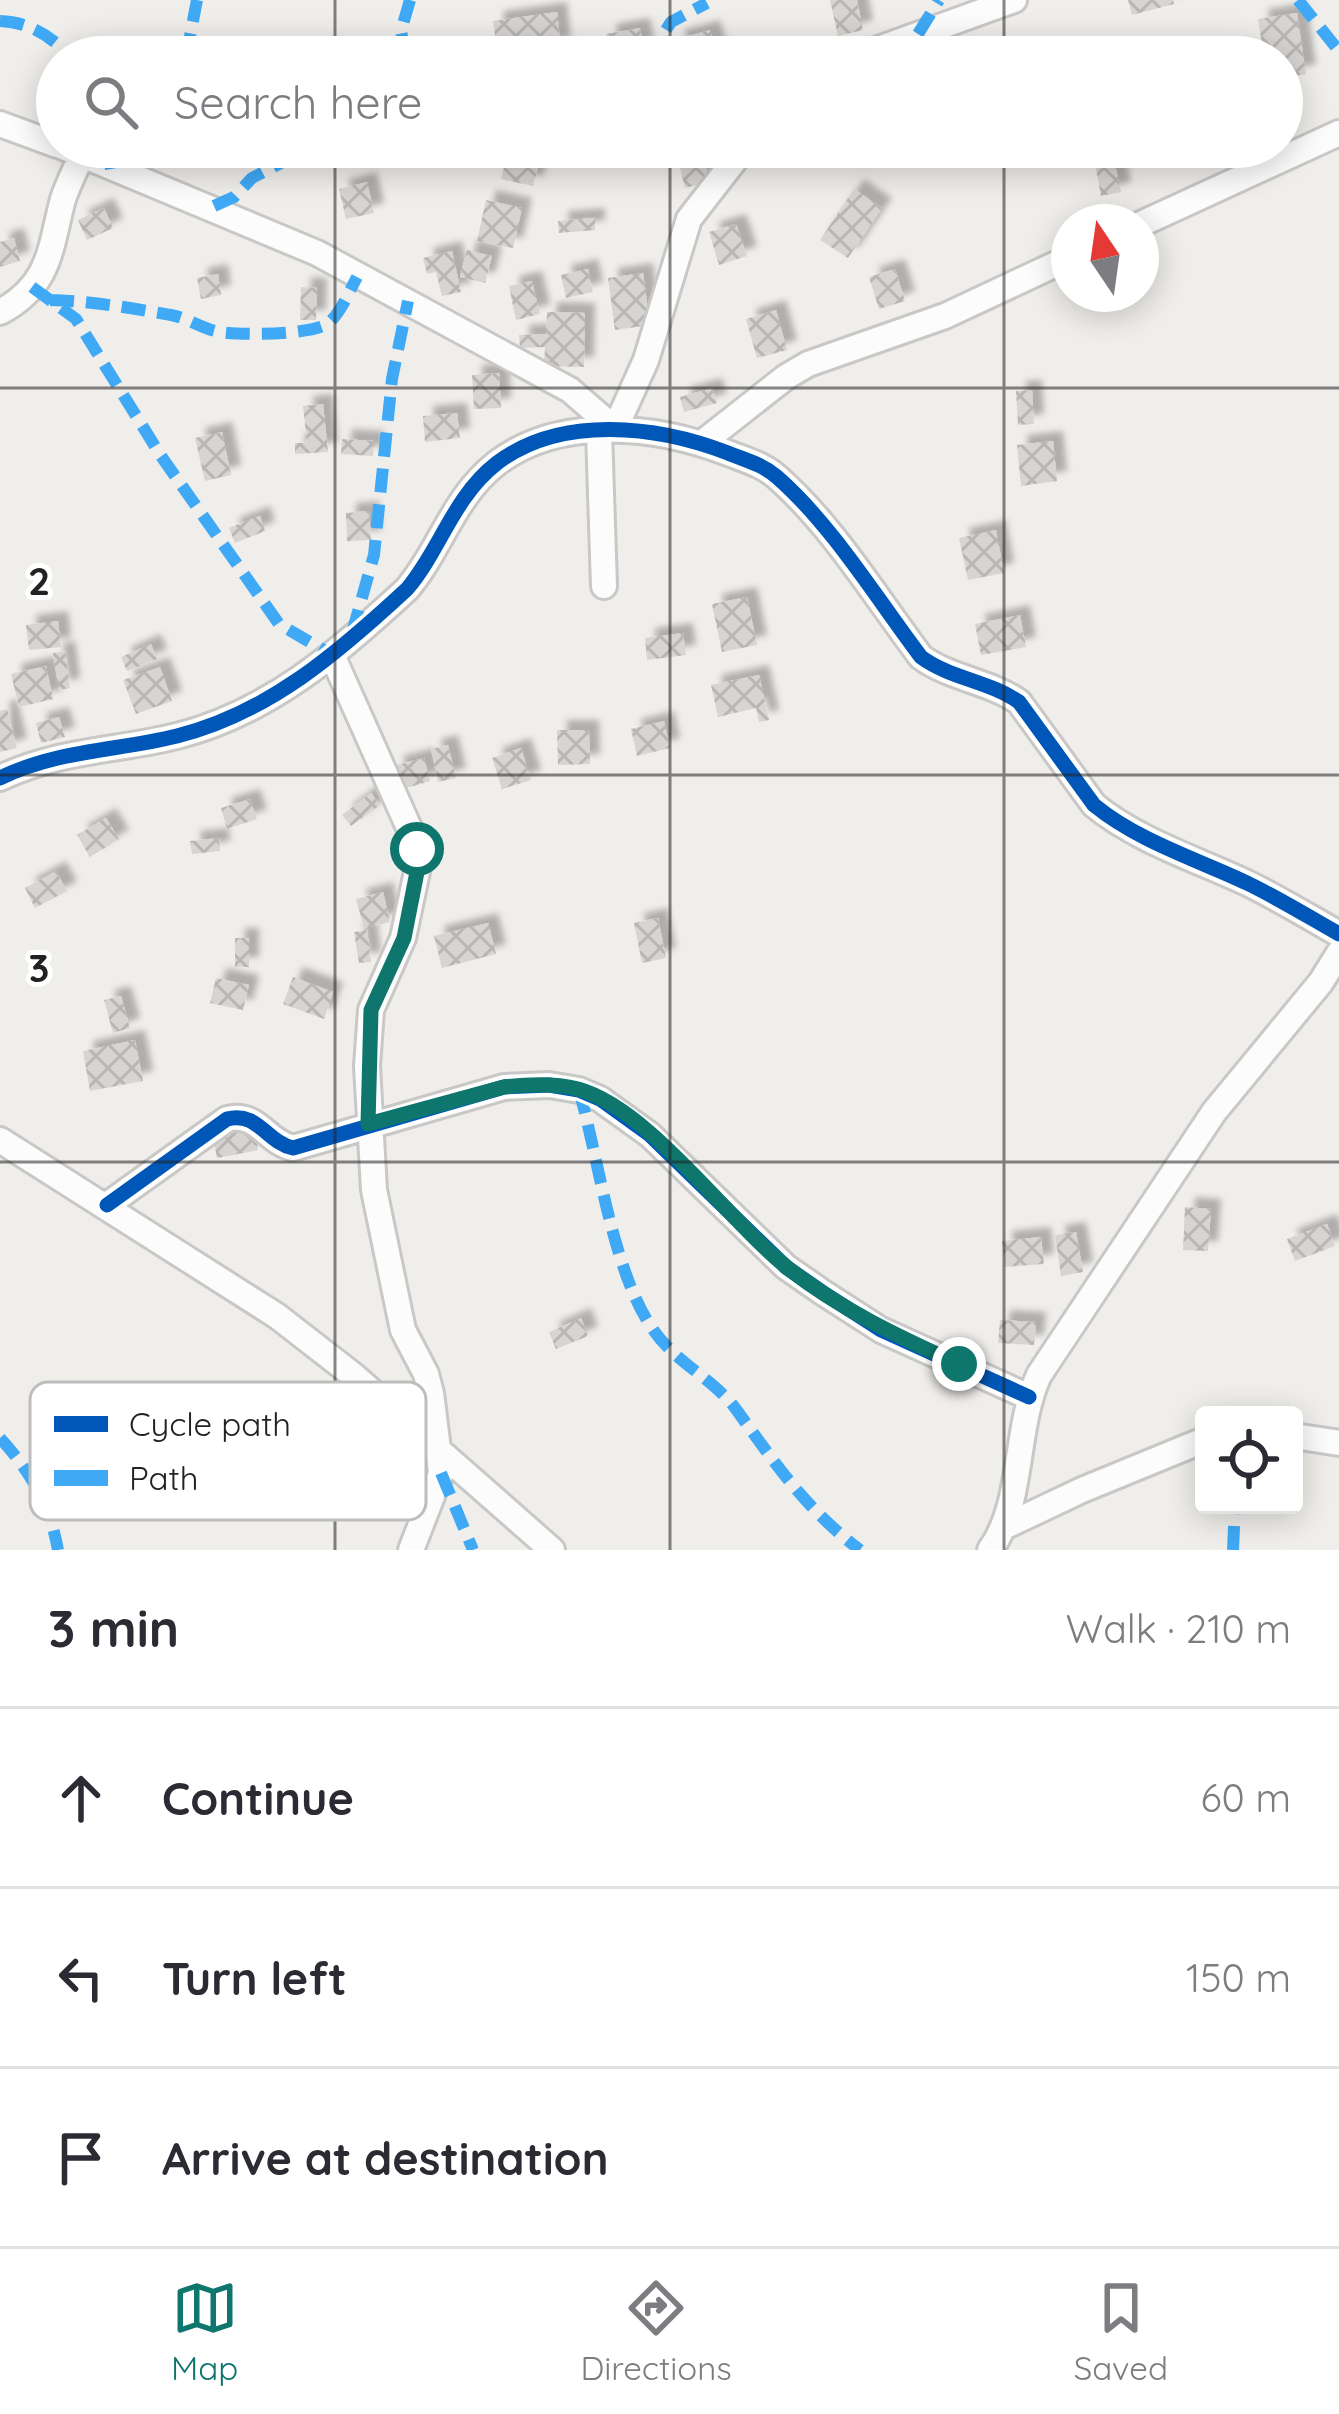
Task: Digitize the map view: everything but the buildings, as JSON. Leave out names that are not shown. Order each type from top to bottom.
[{"type":"street","points":[[914,36],[1014,0]]},
{"type":"street","points":[[0,124],[36,137]]},
{"type":"street","points":[[1303,150],[1339,133]]},
{"type":"street","points":[[0,312],[19,302],[54,250],[66,168]]},
{"type":"street","points":[[113,168],[317,253],[570,390],[607,430]]},
{"type":"street","points":[[604,586],[607,430],[632,398],[689,219],[729,168]]},
{"type":"street","points":[[1159,216],[1263,168]]},
{"type":"street","points":[[702,443],[808,364],[945,316],[1051,266]]},
{"type":"street","points":[[0,778],[22,765],[56,755],[111,750],[206,728],[292,686],[406,589],[422,571],[454,508],[499,462],[529,445],[564,434],[607,430],[702,443],[759,464],[810,511],[921,657],[1018,702],[1105,814],[1339,934]]},
{"type":"street","points":[[332,655],[410,830],[418,867],[404,938],[371,1010],[368,1124],[374,1190],[396,1303],[426,1374],[441,1473],[426,1514]]},
{"type":"street","points":[[990,1550],[1006,1526],[1029,1397],[1100,1279],[1214,1112],[1321,982],[1339,953]]},
{"type":"street","points":[[107,1205],[227,1119],[248,1117],[282,1145],[293,1148],[504,1087],[527,1084],[580,1090],[650,1135],[786,1267],[822,1292],[881,1330],[1029,1397]]},
{"type":"street","points":[[0,1140],[277,1316],[357,1382]]},
{"type":"street","points":[[426,1438],[552,1550]]},
{"type":"street","points":[[1303,1438],[1339,1444]]},
{"type":"street","points":[[1006,1526],[1195,1444]]},
{"type":"street","points":[[411,1550],[424,1520]]},
{"type":"marked path","points":[[190,36],[197,0]]},
{"type":"marked path","points":[[402,36],[410,0]]},
{"type":"marked path","points":[[918,34],[939,0]]},
{"type":"marked path","points":[[1298,0],[1339,51]]},
{"type":"marked path","points":[[662,36],[671,22],[707,3]]},
{"type":"marked path","points":[[0,21],[21,24],[45,36]]},
{"type":"marked path","points":[[214,206],[271,168]]},
{"type":"marked path","points":[[50,300],[171,315],[225,333],[290,332],[327,324],[357,277]]},
{"type":"marked path","points":[[32,287],[76,319],[161,456],[279,624],[332,655]]},
{"type":"marked path","points":[[352,633],[374,555],[392,379],[408,301]]},
{"type":"marked path","points":[[579,1090],[617,1245],[652,1328],[729,1400],[808,1502],[860,1550]]},
{"type":"marked path","points":[[0,1438],[30,1478]]},
{"type":"marked path","points":[[441,1473],[473,1550]]},
{"type":"marked path","points":[[1233,1550],[1235,1514]]},
{"type":"marked path","points":[[50,1520],[58,1550]]},
{"type":"cycle path","points":[[0,778],[65,756],[211,726],[272,696],[329,657],[407,589],[469,491],[497,463],[551,437],[580,431],[641,431],[701,444],[771,473],[835,540],[921,657],[1019,702],[1094,805],[1148,839],[1247,883],[1339,934]]},
{"type":"cycle path","points":[[107,1205],[227,1119],[247,1119],[293,1148],[504,1087],[549,1085],[579,1090],[600,1099],[650,1135],[786,1267],[822,1292],[881,1330],[1029,1397]]},
{"type":"route","points":[[417,849],[415,892],[404,938],[371,1010],[368,1124],[504,1087],[527,1084],[580,1090],[650,1135],[786,1267],[881,1330],[959,1364]]}]
